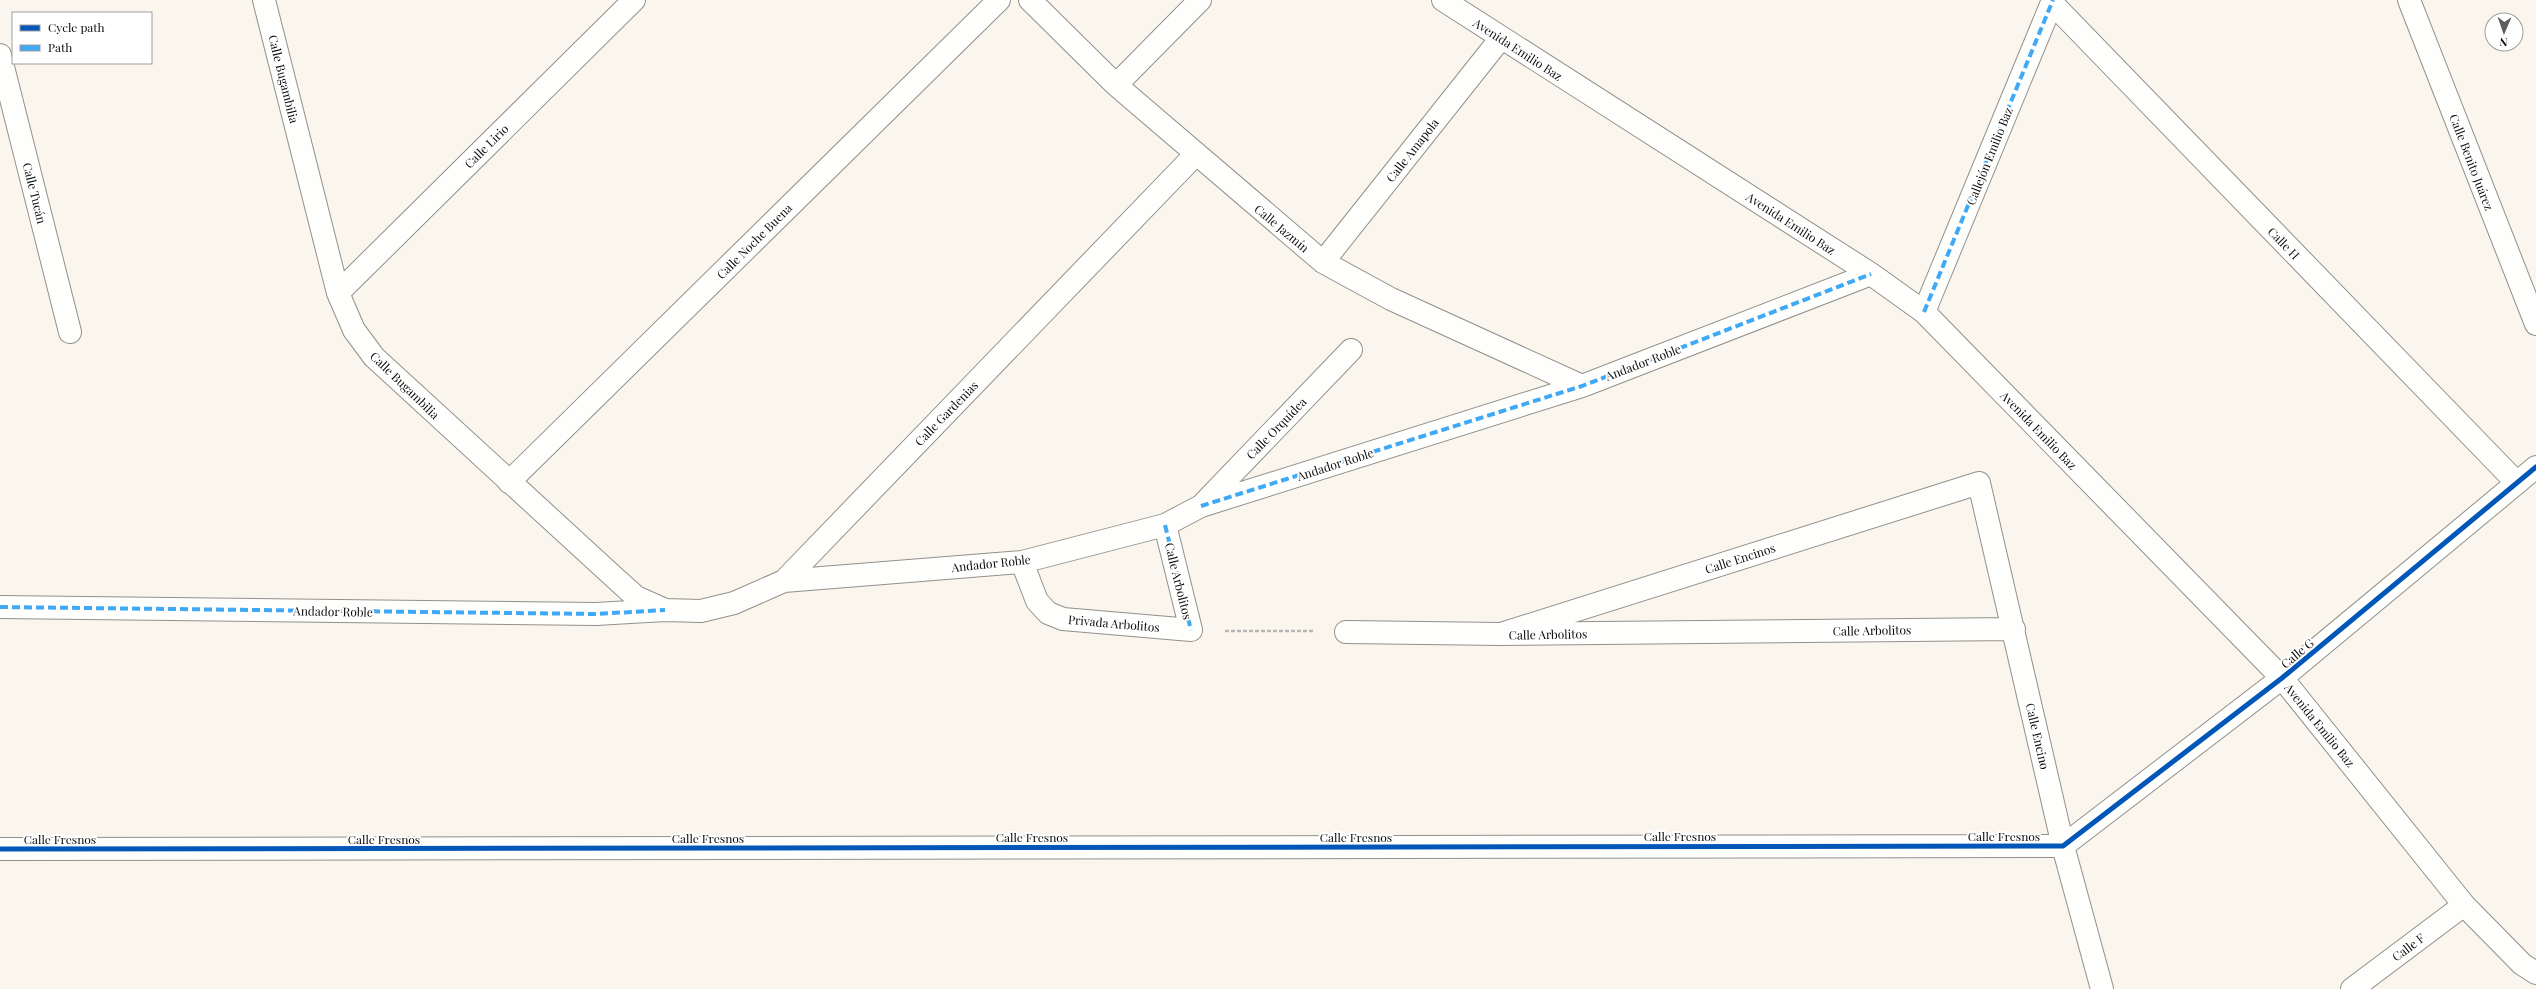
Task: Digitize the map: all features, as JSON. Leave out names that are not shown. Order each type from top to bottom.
[{"type":"street","name":"Calle Bugambilia","points":[[264,0],[338,293],[354,330],[374,357],[636,597],[665,610]]},
{"type":"street","name":"Calle Lirio","points":[[338,293],[634,0]]},
{"type":"street","name":"Calle Noche Buena","points":[[509,482],[999,0]]},
{"type":"street","name":"Calle Jazmín","points":[[1030,0],[1116,85],[1195,155],[1323,262],[1391,299],[1582,386]]},
{"type":"street","points":[[1116,85],[1200,0]]},
{"type":"street","name":"Avenida Emilio Baz","points":[[1443,0],[1871,274],[1924,312],[2282,678],[2464,905],[2522,964],[2536,972]]},
{"type":"street","name":"Calle Benito Juárez","points":[[2408,0],[2536,324]]},
{"type":"street","name":"Callejón Emilio Baz","points":[[1924,312],[2052,1]]},
{"type":"street","name":"Calle H","points":[[2052,1],[2517,482]]},
{"type":"street","name":"Calle Amapola","points":[[1323,262],[1501,38]]},
{"type":"street","name":"Calle Tucán","points":[[0,55],[70,332]]},
{"type":"street","name":"Calle Gardenias","points":[[665,610],[701,611],[734,603],[784,581],[1195,155]]},
{"type":"street","name":"Andador Roble","points":[[784,581],[1022,562],[1165,525],[1201,506],[1582,386],[1871,274]]},
{"type":"street","name":"Calle Orquídea","points":[[1201,506],[1351,350]]},
{"type":"street","name":"Calle G","points":[[2063,846],[2282,678],[2536,467]]},
{"type":"street","name":"Calle Encino","points":[[1979,483],[2063,846],[2102,989]]},
{"type":"street","name":"Calle Encinos","points":[[1501,634],[1979,483]]},
{"type":"street","name":"Calle Arbolitos","points":[[1165,525],[1191,630]]},
{"type":"street","name":"Privada Arbolitos","points":[[1022,562],[1037,601],[1048,613],[1063,619],[1191,630]]},
{"type":"street","name":"Andador Roble","points":[[0,607],[596,614],[665,610]]},
{"type":"street","name":"Calle Arbolitos","points":[[1346,632],[1501,634],[2014,629]]},
{"type":"street","name":"Calle Fresnos","points":[[0,849],[2063,846]]},
{"type":"street","name":"Calle F","points":[[2352,989],[2464,905]]},
{"type":"marked path","points":[[1924,312],[2053,0]]},
{"type":"marked path","points":[[1201,506],[1582,386],[1871,274]]},
{"type":"marked path","points":[[1165,525],[1191,630]]},
{"type":"marked path","points":[[0,607],[596,614],[665,610]]},
{"type":"cycle path","points":[[0,849],[2063,846],[2282,678],[2536,467]]}]
